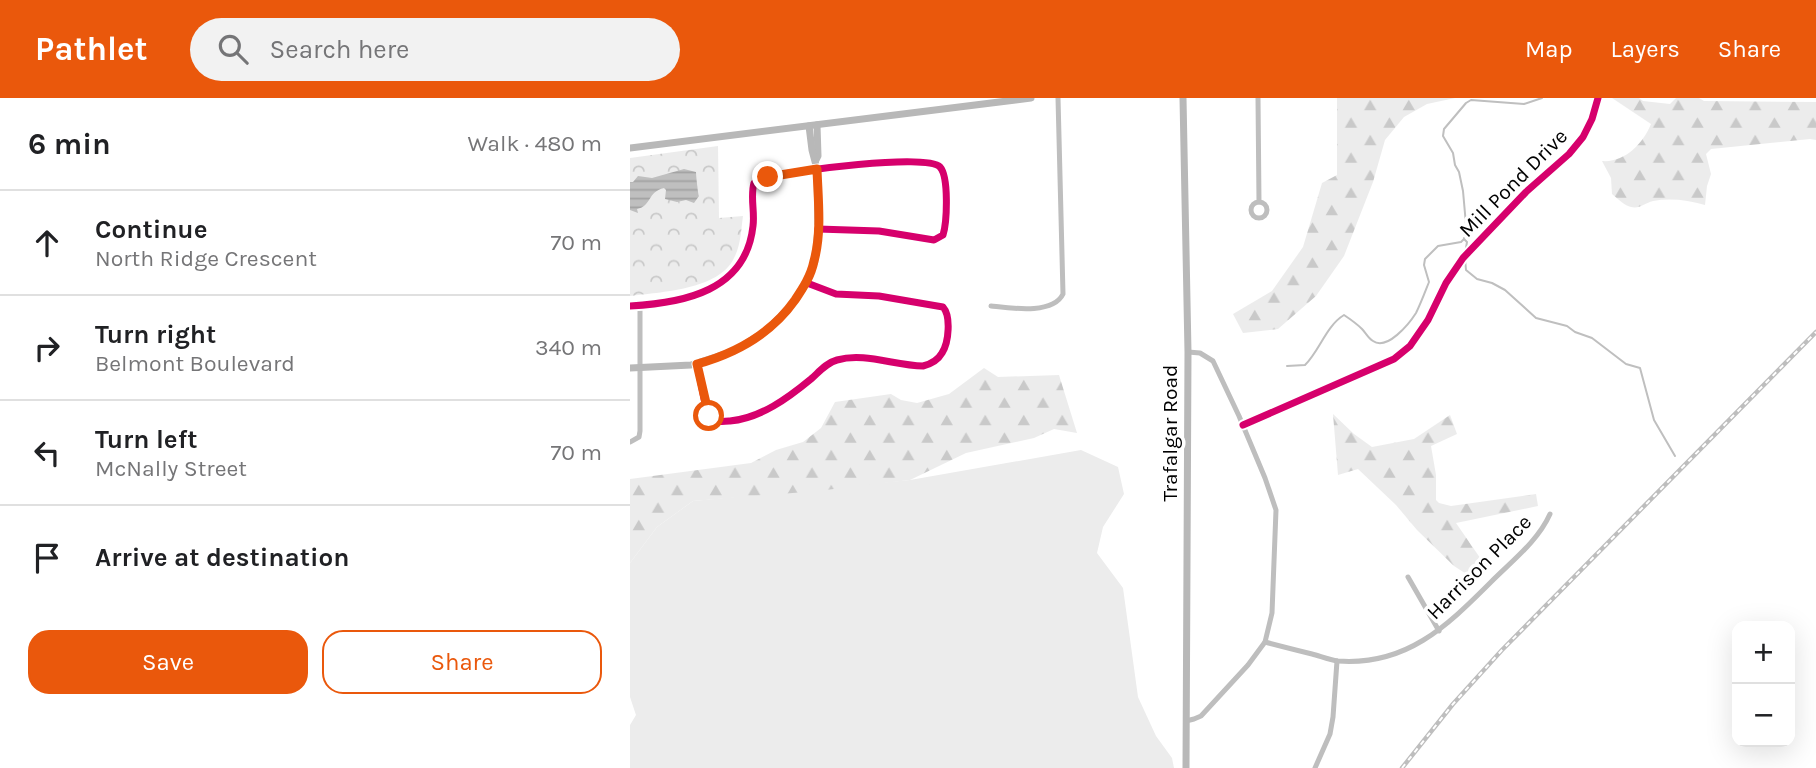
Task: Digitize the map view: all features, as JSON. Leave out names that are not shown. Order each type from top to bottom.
[{"type":"street","points":[[630,148],[1031,98]]},
{"type":"street","points":[[991,306],[1051,306],[1059,302],[1063,294],[1058,98]]},
{"type":"street","name":"Trafalgar Road","points":[[1183,98],[1188,352],[1185,768]]},
{"type":"street","points":[[1258,98],[1259,202]]},
{"type":"street","name":"Mill Pond Drive","points":[[1243,425],[1394,359],[1410,346],[1463,258],[1509,208],[1569,155],[1583,137],[1598,98]]},
{"type":"street","points":[[630,368],[697,364],[734,351],[766,331],[789,308],[807,283],[814,261],[818,229],[816,165],[811,150],[813,125]]},
{"type":"street","points":[[630,306],[675,301],[696,295],[713,288],[738,268],[749,248],[753,225],[754,183],[768,177],[816,165],[886,162],[934,163],[941,167],[945,175],[946,224],[943,235],[934,240],[879,231],[818,229]]},
{"type":"street","points":[[697,364],[707,413],[713,420],[720,422],[743,419],[774,406],[833,361],[871,359],[923,366],[931,364],[943,353],[948,314],[943,307],[879,296],[836,294],[807,283]]},
{"type":"street","points":[[630,442],[639,437],[640,432],[640,306]]},
{"type":"street","points":[[1186,721],[1201,716],[1248,665],[1265,642],[1272,613],[1276,510],[1238,413],[1213,361],[1200,353],[1188,352]]},
{"type":"street","name":"Harrison Place","points":[[1265,642],[1337,661],[1377,659],[1405,651],[1439,631],[1458,615],[1544,527],[1550,514]]},
{"type":"street","points":[[1408,577],[1439,631]]},
{"type":"street","points":[[1315,768],[1330,734],[1337,661]]},
{"type":"green space","points":[[1337,98],[1455,98],[1427,104],[1404,117],[1385,140],[1373,182],[1344,256],[1316,296],[1278,329],[1243,333],[1233,314],[1272,291],[1303,247],[1322,183],[1337,175]]},
{"type":"green space","points":[[1612,98],[1639,98],[1643,101],[1670,104],[1676,98],[1699,98],[1704,101],[1816,102],[1816,140],[1711,149],[1706,154],[1711,174],[1705,205],[1666,200],[1631,207],[1612,194],[1611,178],[1602,161],[1618,159],[1632,151],[1651,124]]},
{"type":"green space","points":[[718,146],[719,218],[743,216],[734,258],[716,277],[702,283],[672,291],[630,296],[630,158]]},
{"type":"green space","points":[[984,368],[998,377],[1059,375],[1077,433],[1054,429],[1034,438],[966,453],[910,480],[693,501],[657,527],[630,563],[630,479],[751,463],[776,450],[803,442],[821,428],[835,402],[891,394],[901,400],[917,403],[949,394]]},
{"type":"green space","points":[[1333,414],[1372,447],[1414,439],[1450,415],[1457,434],[1431,446],[1436,475],[1436,500],[1451,506],[1536,494],[1538,506],[1456,523],[1485,565],[1481,572],[1471,577],[1454,566],[1358,469],[1338,475]]},
{"type":"green space","points":[[1081,450],[1118,467],[1124,494],[1103,527],[1097,553],[1123,588],[1138,697],[1156,736],[1172,758],[1174,768],[630,768],[630,725],[636,715],[630,697],[630,563],[657,527],[693,501],[910,480]]},
{"type":"shaded area","points":[[684,169],[696,172],[699,196],[694,203],[665,199],[664,188],[637,209],[638,213],[630,210],[630,182],[638,176],[652,178]]},
{"type":"waterway","points":[[1464,238],[1467,236],[1463,191],[1453,153],[1443,136],[1444,129],[1471,100],[1524,104],[1542,98]]},
{"type":"waterway","points":[[1464,239],[1467,242],[1465,254]]},
{"type":"waterway","points":[[1287,366],[1305,365],[1332,325],[1344,315],[1373,341],[1385,342],[1397,335],[1416,313],[1429,282],[1425,259],[1438,246],[1461,242],[1464,239]]},
{"type":"waterway","points":[[1465,259],[1466,270],[1477,279],[1505,290],[1536,318],[1567,326],[1592,338],[1626,364],[1640,368],[1654,420],[1675,456]]},
{"type":"railway","points":[[1402,768],[1453,704],[1502,650],[1816,332]]},
{"type":"cycle path","points":[[1243,425],[1394,359],[1410,346],[1463,258],[1583,137],[1598,98]]},
{"type":"cycle path","points":[[630,306],[691,297],[725,279],[738,266],[748,248],[753,226],[754,183],[763,179],[782,174],[886,162],[930,163],[940,167],[943,172],[946,200],[944,229],[943,235],[934,240],[879,231],[818,229]]},
{"type":"cycle path","points":[[697,364],[707,413],[714,420],[723,422],[752,416],[774,406],[826,365],[837,360],[869,358],[923,366],[936,360],[944,348],[948,323],[943,307],[879,296],[836,294],[807,283]]},
{"type":"route","points":[[709,416],[697,364],[734,351],[766,331],[789,308],[807,283],[814,261],[818,229],[817,169],[768,177]]}]
